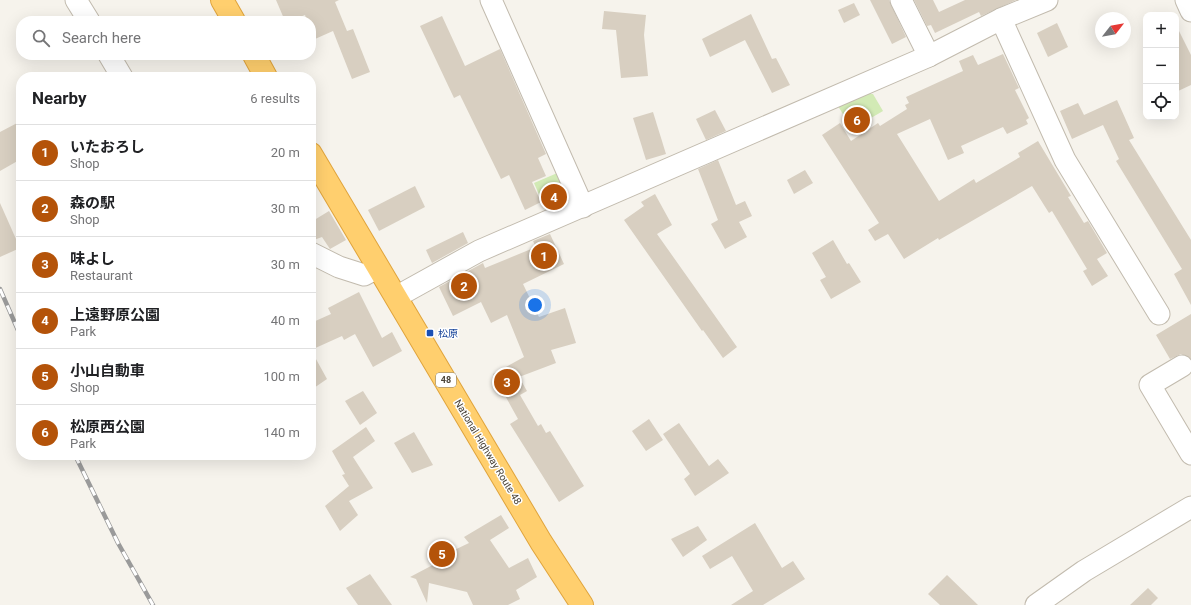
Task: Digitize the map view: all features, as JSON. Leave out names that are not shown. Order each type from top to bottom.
[{"type":"highway","points":[[222,0],[231,16]]},
{"type":"highway","points":[[257,60],[263,72]]},
{"type":"highway","name":"National Highway Route 48","points":[[316,163],[377,268],[396,297],[541,542],[582,605]]},
{"type":"street","points":[[76,0],[86,16]]},
{"type":"street","points":[[491,0],[583,207]]},
{"type":"street","points":[[901,0],[929,56]]},
{"type":"street","points":[[396,297],[479,251],[929,56],[1001,19],[1047,0]]},
{"type":"street","points":[[1186,0],[1191,11]]},
{"type":"street","points":[[1001,19],[1066,160],[1159,314]]},
{"type":"street","points":[[112,60],[119,72]]},
{"type":"street","points":[[316,256],[339,267],[364,275],[377,268]]},
{"type":"street","points":[[1182,366],[1150,385],[1191,454]]},
{"type":"street","points":[[1036,605],[1084,571],[1191,507]]},
{"type":"green space","points":[[860,93],[873,94],[883,111],[852,129],[838,106]]},
{"type":"green space","points":[[562,171],[570,189],[566,205],[547,213],[534,183]]},
{"type":"building","points":[[276,0],[339,0],[335,2],[347,31],[353,29],[370,72],[352,79],[333,31],[316,39],[316,16],[283,16]]},
{"type":"building","points":[[870,0],[889,0],[906,37],[892,44]]},
{"type":"building","points":[[914,0],[933,0],[939,12],[965,0],[1016,0],[981,16],[979,12],[935,33],[931,25],[927,26]]},
{"type":"building","points":[[854,3],[860,15],[844,23],[838,10]]},
{"type":"building","points":[[604,11],[646,15],[644,35],[648,76],[621,78],[616,30],[602,29]]},
{"type":"building","points":[[751,14],[772,59],[776,58],[790,85],[772,93],[745,40],[710,57],[702,39]]},
{"type":"building","points":[[442,16],[465,66],[500,49],[546,154],[538,158],[546,176],[532,182],[541,202],[525,210],[509,175],[501,179],[460,95],[454,98],[420,26]]},
{"type":"building","points":[[1057,23],[1068,47],[1048,57],[1037,33]]},
{"type":"building","points":[[1179,31],[1191,55],[1191,85],[1179,91]]},
{"type":"building","points":[[1003,54],[1019,88],[1015,90],[1029,118],[1026,120],[1028,124],[1007,134],[1003,127],[961,146],[964,153],[948,160],[930,119],[897,134],[939,201],[974,179],[976,183],[1020,157],[1018,153],[1038,141],[1071,196],[1068,197],[1084,223],[1088,221],[1107,253],[1097,259],[1108,276],[1092,286],[1083,271],[1087,269],[1052,211],[1049,213],[1032,186],[939,240],[938,238],[904,259],[888,234],[875,241],[868,230],[879,223],[822,135],[840,123],[851,141],[878,123],[880,126],[907,109],[905,105],[909,103],[906,97],[963,71],[959,61],[973,55],[978,65]]},
{"type":"building","points":[[1117,100],[1134,138],[1129,140],[1191,240],[1191,305],[1174,274],[1182,269],[1116,161],[1119,159],[1103,125],[1072,139],[1060,111],[1078,103],[1084,115]]},
{"type":"building","points":[[715,110],[726,131],[706,140],[696,119]]},
{"type":"building","points":[[653,112],[666,154],[646,160],[633,118]]},
{"type":"building","points":[[16,124],[16,162],[0,171],[0,132]]},
{"type":"building","points":[[718,160],[736,205],[745,201],[752,216],[739,222],[747,237],[725,249],[711,224],[718,220],[698,169]]},
{"type":"building","points":[[805,170],[813,183],[794,194],[787,180]]},
{"type":"building","points":[[415,186],[425,207],[379,231],[368,210]]},
{"type":"building","points":[[655,194],[672,225],[657,234],[737,347],[723,358],[703,330],[702,331],[624,220],[644,206],[641,202]]},
{"type":"building","points":[[0,203],[16,239],[16,250],[0,257]]},
{"type":"building","points":[[329,211],[346,240],[330,249],[322,237],[316,239],[316,219]]},
{"type":"building","points":[[463,232],[468,243],[432,263],[426,250]]},
{"type":"building","points":[[550,234],[564,264],[523,284],[539,317],[565,308],[576,343],[551,350],[556,363],[519,377],[527,391],[520,395],[538,426],[541,424],[546,433],[550,431],[584,486],[559,502],[510,424],[518,419],[493,374],[524,357],[507,315],[491,323],[481,302],[453,316],[439,287],[483,263],[485,268],[536,247],[533,241]]},
{"type":"building","points":[[833,240],[847,264],[849,263],[861,282],[831,299],[820,280],[826,277],[812,253]]},
{"type":"building","points":[[359,292],[382,338],[392,332],[402,351],[373,367],[355,334],[344,340],[342,336],[316,348],[316,321],[331,314],[328,308]]},
{"type":"building","points":[[1191,314],[1191,359],[1181,354],[1170,359],[1156,335]]},
{"type":"building","points":[[316,359],[327,379],[316,387]]},
{"type":"building","points":[[363,391],[377,413],[360,425],[345,401]]},
{"type":"building","points":[[649,419],[663,440],[646,451],[632,431]]},
{"type":"building","points":[[679,423],[709,466],[718,459],[729,473],[695,496],[684,479],[690,474],[663,434]]},
{"type":"building","points":[[366,427],[375,441],[353,457],[373,488],[349,501],[358,515],[340,531],[325,506],[349,486],[342,475],[345,474],[332,451]]},
{"type":"building","points":[[414,432],[433,465],[412,473],[394,443]]},
{"type":"building","points":[[501,515],[509,528],[490,540],[509,568],[528,558],[537,577],[516,590],[520,599],[508,605],[473,605],[467,592],[429,583],[427,603],[416,579],[410,577],[448,557],[446,554],[469,543],[464,537]]},
{"type":"building","points":[[755,523],[782,568],[793,561],[805,579],[763,605],[731,605],[753,591],[732,556],[710,569],[702,556]]},
{"type":"building","points":[[698,526],[707,540],[683,557],[671,539]]},
{"type":"building","points":[[370,574],[392,605],[358,605],[346,588]]},
{"type":"building","points":[[947,575],[978,605],[940,605],[928,594]]},
{"type":"building","points":[[1148,588],[1158,598],[1151,605],[1130,605]]},
{"type":"railway","points":[[0,289],[16,326]]},
{"type":"railway","points":[[77,460],[118,543],[153,605]]},
{"type":"place","name":"松原西公園","points":[[857,120]]},
{"type":"place","name":"上遠野原公園","points":[[554,197]]},
{"type":"place","name":"いたおろし","points":[[544,256]]},
{"type":"place","name":"森の駅","points":[[464,286]]},
{"type":"place","name":"松原","points":[[430,333]]},
{"type":"place","name":"味よし","points":[[507,382]]},
{"type":"place","name":"小山自動車","points":[[442,554]]}]
